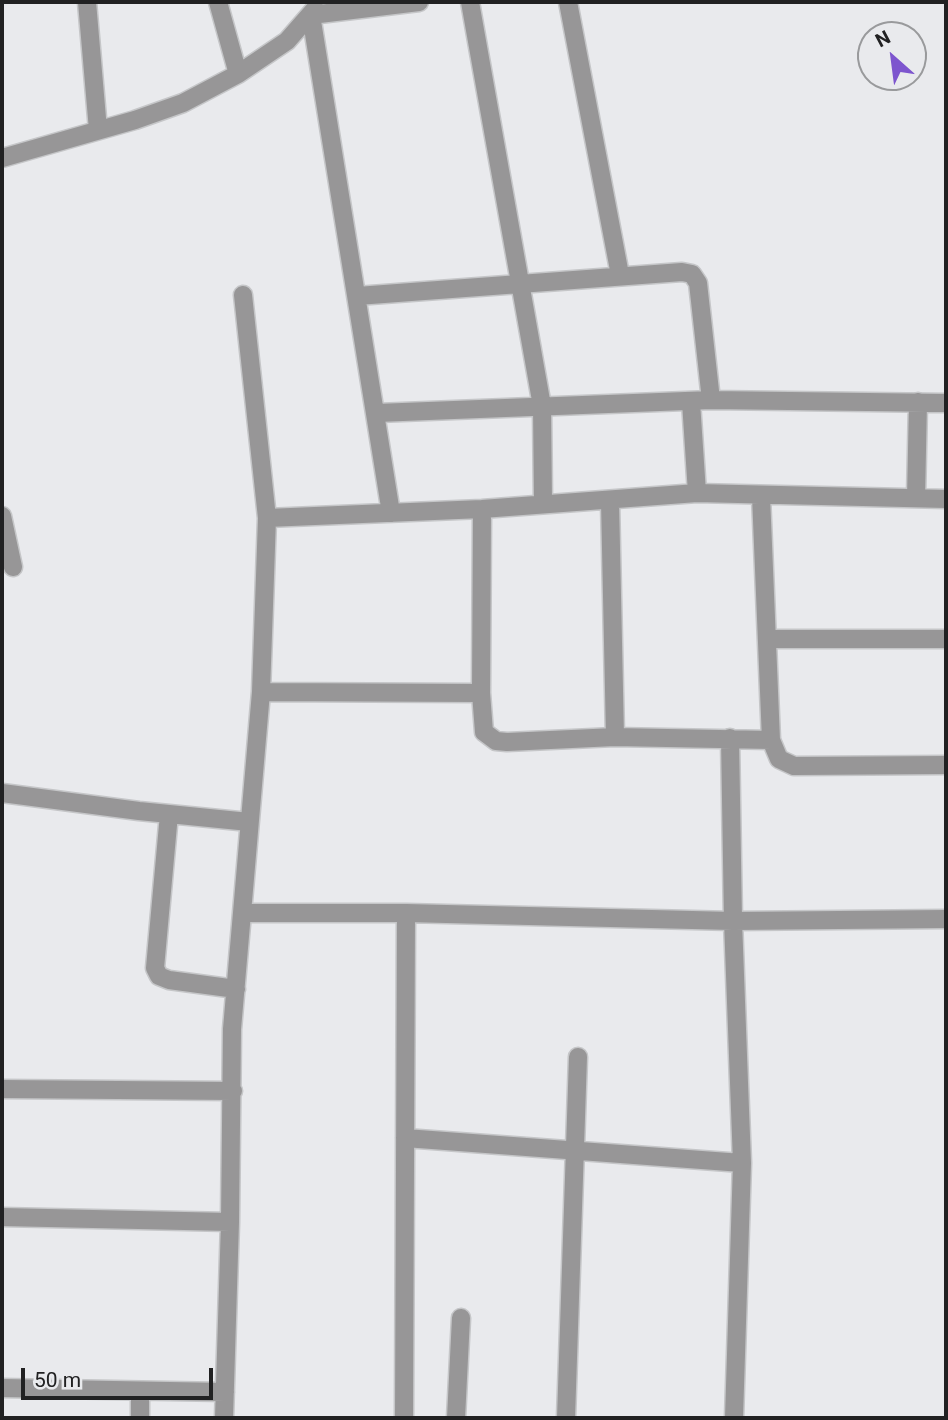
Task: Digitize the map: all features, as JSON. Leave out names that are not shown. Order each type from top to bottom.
[{"type":"street","points":[[88,2],[98,130]]},
{"type":"street","points":[[218,2],[238,74]]},
{"type":"street","points":[[2,158],[183,103],[238,74],[287,41],[316,8],[419,2]]},
{"type":"street","points":[[470,2],[541,406],[543,503]]},
{"type":"street","points":[[568,2],[620,275]]},
{"type":"street","points":[[316,8],[391,513]]},
{"type":"street","points":[[357,296],[620,275],[681,272],[692,274],[698,283],[711,400]]},
{"type":"street","points":[[224,1418],[233,1091],[232,1029],[261,692],[267,518],[243,295]]},
{"type":"street","points":[[376,413],[711,400],[946,403]]},
{"type":"street","points":[[691,402],[697,493]]},
{"type":"street","points":[[916,498],[918,402]]},
{"type":"street","points":[[267,518],[482,509],[697,493],[946,499]]},
{"type":"street","points":[[761,496],[771,740],[779,759],[794,766],[946,765]]},
{"type":"street","points":[[610,501],[615,737]]},
{"type":"street","points":[[482,509],[481,693],[484,732],[496,741],[615,737],[771,740]]},
{"type":"street","points":[[2,516],[13,567]]},
{"type":"street","points":[[767,639],[946,639]]},
{"type":"street","points":[[261,692],[481,693]]},
{"type":"street","points":[[730,738],[733,921],[742,1163],[734,1418]]},
{"type":"street","points":[[2,793],[249,822]]},
{"type":"street","points":[[169,814],[155,968],[159,976],[169,980],[236,989]]},
{"type":"street","points":[[243,913],[406,913],[733,921],[946,919]]},
{"type":"street","points":[[404,1418],[406,913]]},
{"type":"street","points":[[566,1418],[578,1057]]},
{"type":"street","points":[[2,1089],[233,1091]]},
{"type":"street","points":[[405,1138],[742,1163]]},
{"type":"street","points":[[2,1217],[230,1222]]},
{"type":"street","points":[[456,1418],[461,1318]]},
{"type":"street","points":[[2,1388],[225,1392]]},
{"type":"street","points":[[140,1391],[140,1418]]}]
